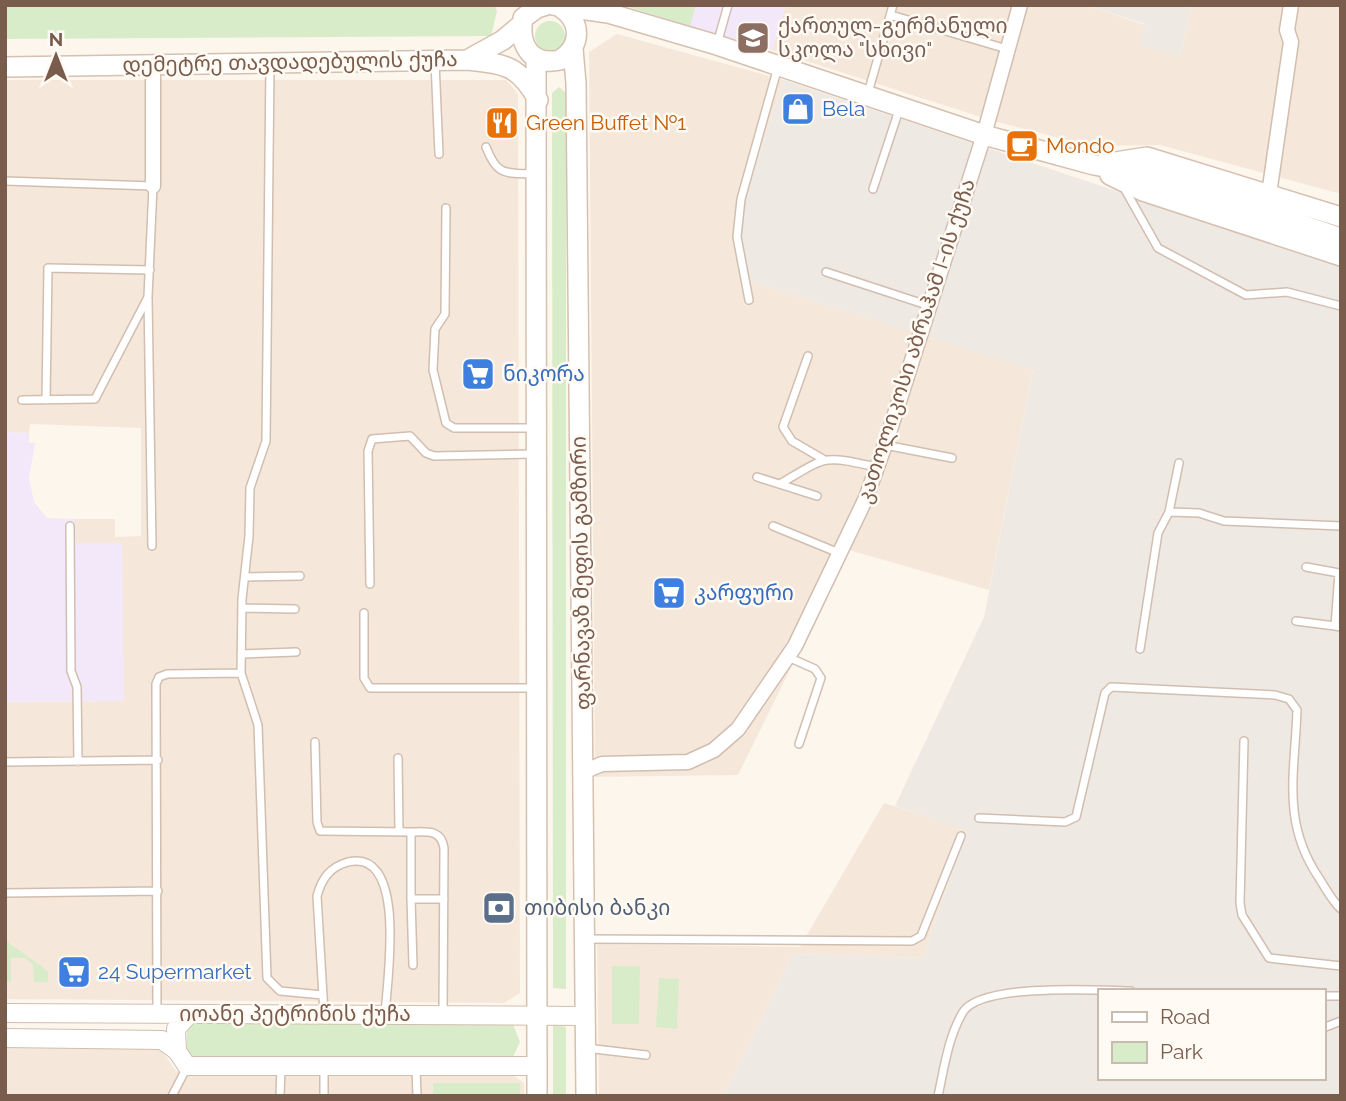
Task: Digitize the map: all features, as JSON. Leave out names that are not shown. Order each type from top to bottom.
[{"type":"main road","points":[[553,6],[574,19],[575,43]]},
{"type":"main road","points":[[533,57],[521,36],[521,16],[537,8],[553,6],[608,13],[716,45],[984,135],[1094,165],[1163,178],[1341,238]]},
{"type":"main road","points":[[467,60],[503,64],[533,57],[560,60],[608,13]]},
{"type":"main road","name":"დემეტრე თავდადებულის ქუჩა","points":[[5,67],[467,60],[503,40],[521,16]]},
{"type":"main road","name":"ფარნავაზ მეფის გამზირი","points":[[575,43],[586,1096]]},
{"type":"main road","name":"ფარნავაზ მეფის გამზირი","points":[[533,57],[538,101],[537,1096]]},
{"type":"main road","points":[[503,64],[529,84],[538,101]]},
{"type":"main road","points":[[1094,165],[1147,157],[1341,217]]},
{"type":"main road","points":[[1094,165],[1121,182],[1341,256]]},
{"type":"street","name":"კათოლიკოსი აბრაჰამ I-ის ქუჩა","points":[[583,772],[603,764],[688,762],[714,750],[738,729],[787,657],[839,553],[885,445],[984,135],[1020,5]]},
{"type":"street","points":[[1269,194],[1290,42],[1287,30],[1291,5]]},
{"type":"street","points":[[153,63],[153,186]]},
{"type":"street","name":"იოანე პეტრიწის ქუჩა","points":[[5,1013],[585,1016]]},
{"type":"street","points":[[182,1058],[176,1029],[189,1014]]},
{"type":"street","name":"იოანე პეტრიწის ქუჩა","points":[[5,1038],[162,1040],[182,1058],[281,1066],[537,1066]]},
{"type":"lane","points":[[716,45],[728,5]]},
{"type":"lane","points":[[867,97],[893,5]]},
{"type":"lane","points":[[891,15],[1008,50]]},
{"type":"lane","points":[[435,61],[439,154]]},
{"type":"lane","points":[[270,62],[266,441],[250,488],[242,608],[241,673],[258,724],[267,978],[280,991],[323,995]]},
{"type":"lane","points":[[749,300],[737,237],[741,198],[778,66]]},
{"type":"lane","points":[[873,189],[900,107]]},
{"type":"lane","points":[[486,147],[494,165],[500,170],[538,174]]},
{"type":"lane","points":[[5,181],[153,186],[148,297],[152,546]]},
{"type":"lane","points":[[1121,182],[1129,201],[1158,248],[1246,295],[1287,292],[1341,306]]},
{"type":"lane","points":[[446,208],[445,314],[435,329],[433,370],[446,423],[454,428],[539,428]]},
{"type":"lane","points":[[46,400],[48,268],[150,270]]},
{"type":"lane","points":[[826,272],[930,306]]},
{"type":"lane","points":[[22,400],[95,399],[148,297]]},
{"type":"lane","points":[[808,356],[783,427],[792,441],[823,459],[844,459],[877,467]]},
{"type":"lane","points":[[370,584],[368,451],[372,439],[410,436],[426,453],[434,456],[539,454]]},
{"type":"lane","points":[[885,445],[952,458]]},
{"type":"lane","points":[[780,484],[823,459]]},
{"type":"lane","points":[[1140,649],[1158,533],[1169,512],[1179,463]]},
{"type":"lane","points":[[757,477],[817,496]]},
{"type":"lane","points":[[1169,512],[1199,513],[1224,521],[1341,526]]},
{"type":"lane","points":[[70,526],[71,671],[77,687],[78,762]]},
{"type":"lane","points":[[773,526],[839,553]]},
{"type":"lane","points":[[1296,621],[1338,626],[1339,573],[1306,567]]},
{"type":"lane","points":[[245,577],[300,576]]},
{"type":"lane","points":[[242,608],[295,609]]},
{"type":"lane","points":[[364,612],[364,678],[370,688],[538,688]]},
{"type":"lane","points":[[242,654],[296,652]]},
{"type":"lane","points":[[787,657],[816,669],[821,678],[799,744]]},
{"type":"lane","points":[[158,1014],[156,684],[159,677],[167,674],[241,673]]},
{"type":"lane","points":[[979,818],[1065,822],[1076,817],[1105,693],[1111,687],[1283,697],[1297,710],[1291,791],[1296,831],[1304,856],[1341,909]]},
{"type":"lane","points":[[1244,741],[1240,903],[1242,915],[1269,958],[1341,966]]},
{"type":"lane","points":[[315,742],[317,822],[320,831],[435,832],[443,840],[443,1015]]},
{"type":"lane","points":[[398,758],[399,831]]},
{"type":"lane","points":[[5,762],[158,760]]},
{"type":"lane","points":[[411,832],[413,965]]},
{"type":"lane","points":[[585,939],[912,941],[920,936],[961,836]]},
{"type":"lane","points":[[324,1015],[317,896],[321,882],[334,866],[352,861],[362,862],[383,876],[390,898],[386,1015]]},
{"type":"lane","points":[[5,893],[158,891]]},
{"type":"lane","points":[[411,899],[444,899]]},
{"type":"lane","points":[[938,1096],[951,1042],[964,1010],[982,998],[1069,988],[1098,989]]},
{"type":"lane","points":[[585,1048],[646,1055]]},
{"type":"lane","points":[[172,1096],[182,1058]]},
{"type":"lane","points":[[280,1096],[281,1066]]},
{"type":"lane","points":[[324,1066],[324,1096]]},
{"type":"lane","points":[[416,1067],[417,1096]]},
{"type":"shaded area","name":"ქართულ-გერმანული სკოლა \"სხივი\"","points":[[696,5],[786,5],[772,50],[690,26]]},
{"type":"shaded area","points":[[786,5],[1085,5],[1145,25],[1180,57],[1192,5],[1341,5],[1341,194],[1160,145],[1090,146],[990,120],[772,50]]},
{"type":"shaded area","points":[[1085,5],[1192,5],[1180,57],[1139,45],[1145,24]]},
{"type":"shaded area","points":[[617,34],[784,80],[738,218],[749,281],[1033,369],[989,590],[849,550],[738,775],[595,777],[589,52]]},
{"type":"shaded area","points":[[5,80],[506,80],[518,94],[520,993],[504,1003],[5,999],[5,702],[123,701],[122,543],[75,543],[75,519],[115,519],[115,537],[141,536],[141,428],[30,424],[29,433],[5,432]]},
{"type":"shaded area","points":[[784,80],[1341,266],[1341,1096],[723,1096],[793,954],[923,958],[966,830],[895,806],[984,617],[1033,370],[749,281],[738,218]]},
{"type":"shaded area","points":[[5,432],[29,433],[29,443],[35,443],[29,478],[34,502],[47,518],[75,519],[76,543],[122,543],[124,701],[5,702]]},
{"type":"shaded area","points":[[884,803],[966,829],[923,958],[793,954],[723,1096],[599,1096],[597,944],[800,947]]},
{"type":"shaded area","points":[[5,1044],[157,1044],[176,1071],[507,1071],[524,1083],[524,1096],[5,1096]]},
{"type":"green space","points":[[5,5],[495,5],[497,11],[491,36],[5,39]]},
{"type":"green space","points":[[622,5],[696,5],[690,26]]},
{"type":"green space","points":[[550,21],[561,25],[565,36],[561,47],[550,51],[539,47],[535,36],[539,25]]},
{"type":"green space","points":[[559,87],[566,93],[566,989],[553,988],[552,93]]},
{"type":"green space","points":[[5,940],[48,971],[48,982],[34,982],[33,964],[25,958],[11,958],[11,982],[5,982]]},
{"type":"green space","points":[[612,966],[640,966],[639,1024],[612,1024]]},
{"type":"green space","points":[[659,978],[679,979],[677,1029],[656,1027]]},
{"type":"green space","points":[[191,1023],[513,1024],[520,1042],[512,1059],[197,1060],[187,1052],[187,1028]]},
{"type":"green space","points":[[553,1024],[566,1027],[566,1096],[553,1096]]},
{"type":"green space","points":[[433,1083],[520,1083],[520,1096],[433,1096]]},
{"type":"place","name":"ქართულ-გერმანული სკოლა \"სხივი\"","points":[[753,38]]},
{"type":"place","name":"Bela","points":[[798,109]]},
{"type":"place","name":"Green Buffet №1","points":[[502,123]]},
{"type":"place","name":"Mondo","points":[[1022,146]]},
{"type":"place","name":"ნიკორა","points":[[478,374]]},
{"type":"place","name":"კარფური","points":[[669,593]]},
{"type":"place","name":"თიბისი ბანკი","points":[[499,908]]},
{"type":"place","name":"24 Supermarket","points":[[74,972]]}]
